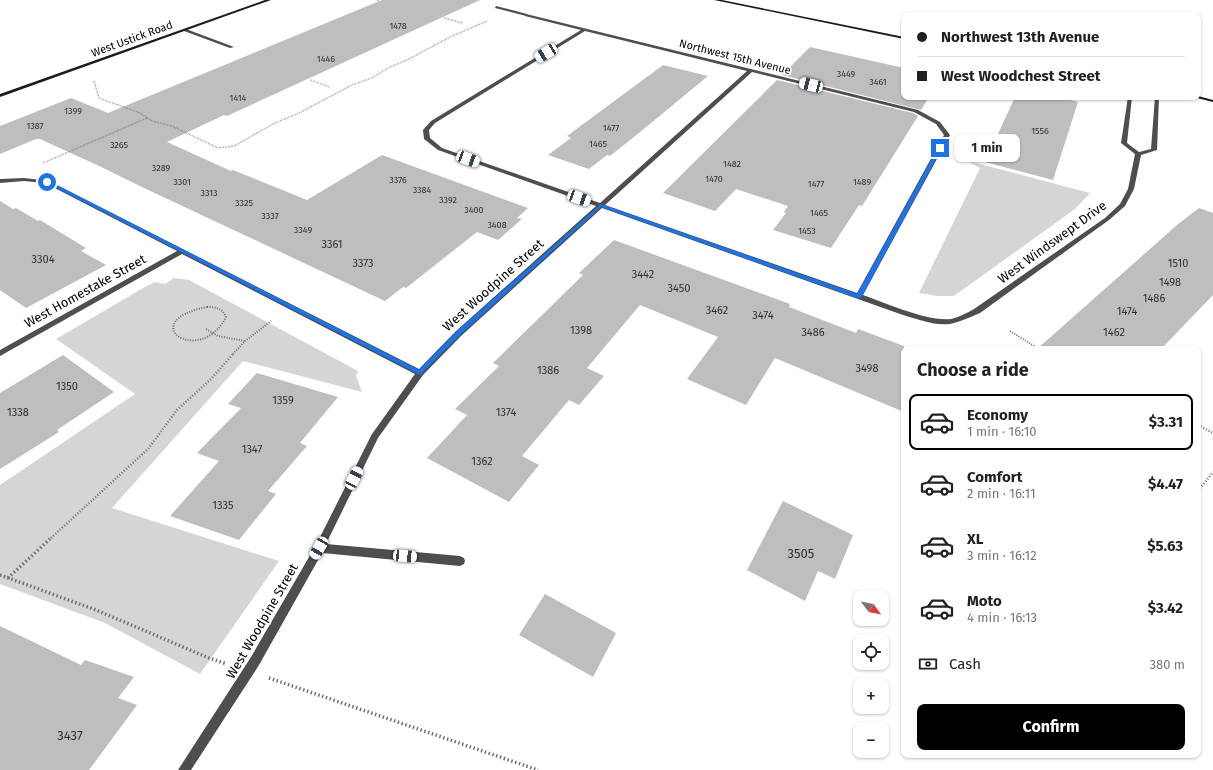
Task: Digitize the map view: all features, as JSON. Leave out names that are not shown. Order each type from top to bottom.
[{"type":"main road","name":"West Ustick Road","points":[[0,96],[270,0]]},
{"type":"main road","points":[[716,0],[901,37]]},
{"type":"main road","points":[[1201,98],[1213,101]]},
{"type":"street","name":"Northwest 15th Avenue","points":[[496,7],[916,111],[939,122],[947,135],[859,296]]},
{"type":"street","points":[[185,30],[232,47]]},
{"type":"street","points":[[585,30],[433,122],[426,130],[427,138],[440,149],[859,296]]},
{"type":"street","name":"West Woodpine Street","points":[[184,770],[255,661],[319,548],[375,436],[420,373],[458,334],[751,70]]},
{"type":"street","points":[[1130,100],[1124,143],[1138,154],[1154,150],[1157,100]]},
{"type":"street","name":"West Windswept Drive","points":[[859,296],[906,313],[927,319],[947,322],[956,320],[977,311],[1107,219],[1123,205],[1131,189],[1138,154]]},
{"type":"street","points":[[0,181],[10,179],[28,179],[47,182],[420,373]]},
{"type":"street","name":"West Homestake Street","points":[[0,353],[182,251]]},
{"type":"street","points":[[319,548],[460,561]]},
{"type":"path","points":[[444,18],[463,23]]},
{"type":"path","points":[[92,75],[99,98],[115,103],[152,121],[172,126],[218,148],[234,146],[352,85],[372,78],[388,68],[409,59],[450,37],[491,19]]},
{"type":"path","points":[[310,80],[330,87]]},
{"type":"path","points":[[42,163],[147,118]]},
{"type":"path","points":[[214,307],[221,309],[226,317],[220,328],[214,333],[188,340],[180,339],[175,336],[173,331],[177,321],[186,313],[198,308],[214,307]]},
{"type":"path","points":[[8,578],[148,449],[178,410],[211,379],[245,341],[271,321]]},
{"type":"path","points":[[206,330],[218,336],[245,341]]},
{"type":"path","points":[[1010,331],[1034,346]]},
{"type":"path","points":[[1201,427],[1213,433]]},
{"type":"path","points":[[1201,487],[1213,472]]},
{"type":"shaded area","points":[[968,161],[1090,193],[1075,209],[954,296],[937,296],[919,293],[980,168]]},
{"type":"shaded area","points":[[174,278],[189,280],[358,371],[356,376],[362,392],[243,361],[112,508],[279,561],[200,674],[105,623],[0,584],[0,485],[135,394],[56,339],[145,287],[155,282],[165,284]]},
{"type":"building","points":[[382,0],[480,0],[167,142],[231,171],[233,170],[307,200],[382,155],[528,208],[517,218],[522,219],[498,240],[477,232],[406,288],[403,287],[385,301],[40,139],[36,139],[0,154],[0,126],[71,98],[108,113]]},
{"type":"building","points":[[810,47],[901,67],[901,100],[927,100],[921,110],[782,75]]},
{"type":"building","points":[[663,65],[708,76],[610,156],[607,155],[589,169],[548,155],[571,138],[567,136]]},
{"type":"building","points":[[777,80],[913,113],[918,116],[862,206],[859,205],[831,248],[773,230],[786,213],[784,212],[788,206],[736,189],[715,211],[663,193]]},
{"type":"building","points":[[1014,100],[1070,100],[1078,102],[1053,180],[985,162]]},
{"type":"building","points":[[0,201],[13,209],[16,208],[38,221],[40,220],[86,248],[81,251],[106,265],[26,308],[0,290]]},
{"type":"building","points":[[1199,208],[1213,213],[1213,295],[1164,346],[1040,346],[1177,225]]},
{"type":"building","points":[[614,240],[790,304],[789,307],[856,333],[858,329],[904,346],[901,346],[901,411],[775,358],[746,405],[687,379],[718,337],[640,305],[587,368],[604,376],[579,405],[569,400],[522,456],[539,465],[509,502],[427,458],[467,415],[455,409],[499,366],[493,363],[583,275],[579,273]]},
{"type":"building","points":[[63,355],[114,392],[57,430],[59,432],[0,469],[0,393]]},
{"type":"building","points":[[257,373],[338,397],[300,443],[307,446],[268,491],[276,494],[239,540],[170,516],[219,461],[197,453],[241,408],[228,404]]},
{"type":"building","points":[[783,501],[853,535],[835,579],[818,571],[805,601],[747,570]]},
{"type":"building","points":[[545,594],[616,633],[593,677],[519,635]]},
{"type":"building","points":[[0,626],[81,665],[85,660],[134,677],[118,698],[137,705],[89,770],[0,770]]},
{"type":"route","points":[[47,182],[420,373],[458,334],[601,205],[859,296],[940,148]]}]
